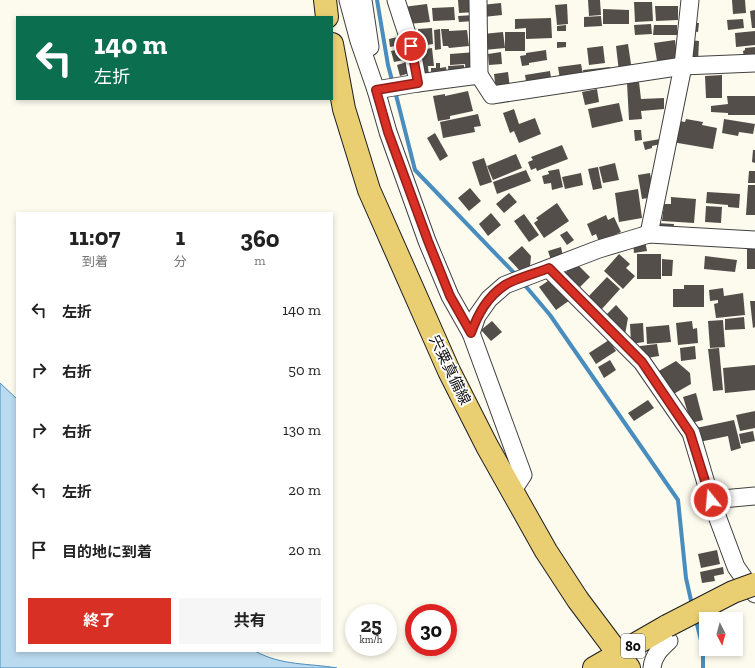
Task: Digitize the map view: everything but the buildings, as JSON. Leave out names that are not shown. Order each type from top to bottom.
[{"type":"main road","points":[[325,0],[327,16]]},
{"type":"main road","name":"宍粟真備線","points":[[333,49],[344,109],[369,190],[449,371],[488,446],[546,551],[578,600],[624,661]]},
{"type":"main road","name":"80","points":[[596,667],[624,661],[733,592],[755,584]]},
{"type":"street","points":[[348,0],[359,41],[387,88]]},
{"type":"street","points":[[363,0],[387,88],[388,132],[450,296],[471,333],[523,475],[513,490]]},
{"type":"street","points":[[396,0],[411,46],[418,83]]},
{"type":"street","points":[[478,0],[479,75],[492,95],[683,66],[755,63]]},
{"type":"street","points":[[649,234],[683,66],[690,0]]},
{"type":"street","points":[[387,88],[479,75]]},
{"type":"street","points":[[471,333],[477,316],[489,299],[506,285],[600,249],[649,234],[755,240]]},
{"type":"street","points":[[549,268],[642,362],[690,433],[711,500],[736,567],[755,594]]},
{"type":"street","points":[[711,500],[755,496]]},
{"type":"street","points":[[652,668],[652,662],[668,634]]},
{"type":"water","points":[[0,383],[16,398],[16,652],[257,652],[285,662],[337,668],[0,668]]},
{"type":"waterway","points":[[377,0],[388,65],[393,84]]},
{"type":"waterway","points":[[395,91],[415,170],[517,276]]},
{"type":"waterway","points":[[523,283],[550,315],[678,500],[686,578],[692,605]]},
{"type":"waterway","points":[[696,620],[703,649],[703,668]]},
{"type":"route","points":[[411,46],[418,83],[376,90],[388,132],[428,241],[450,296],[471,333],[477,316],[489,299],[506,285],[549,268],[642,362],[690,433],[711,500]]}]
